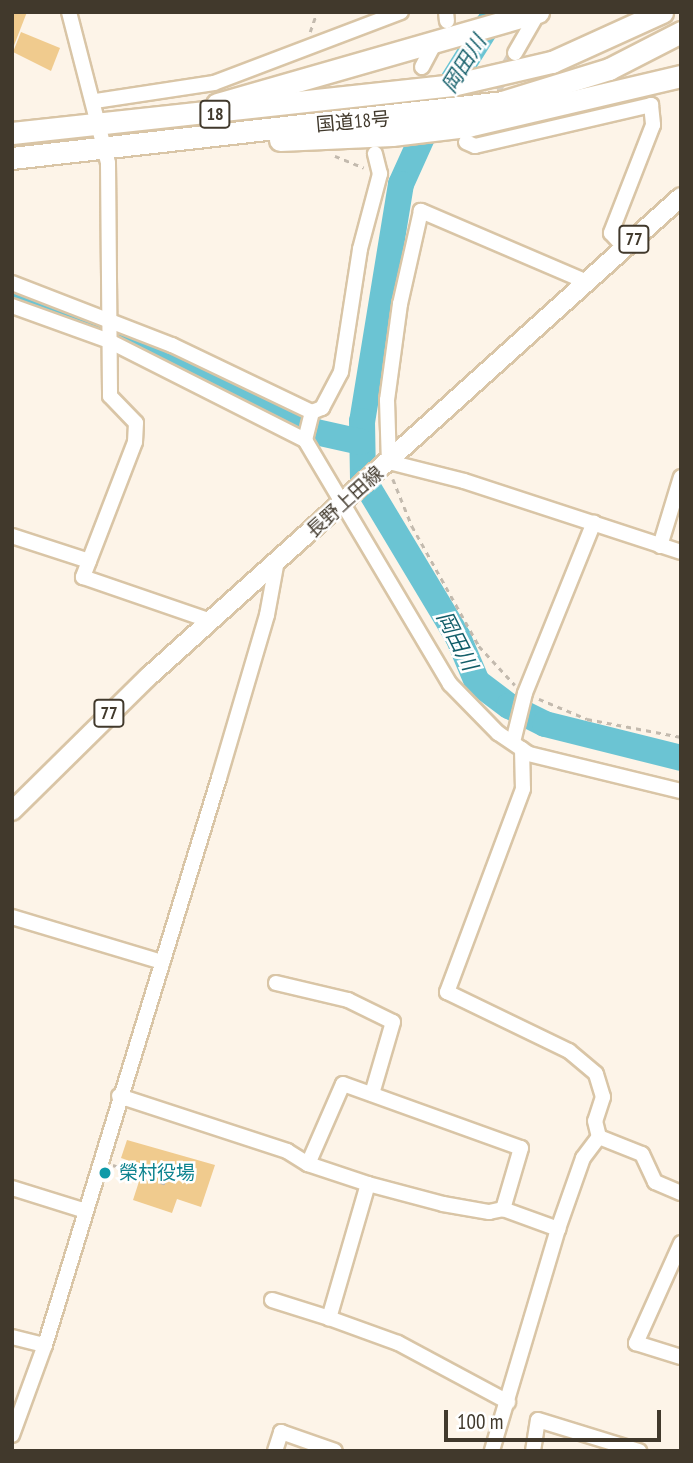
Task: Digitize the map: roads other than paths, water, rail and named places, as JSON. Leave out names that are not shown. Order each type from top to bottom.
[{"type":"highway","name":"国道18号","points":[[12,158],[169,119],[495,77],[582,51],[662,12]]},
{"type":"highway","points":[[169,119],[443,29],[534,16]]},
{"type":"highway","name":"国道18号","points":[[12,133],[312,141],[396,126],[588,76],[681,32]]},
{"type":"highway","points":[[396,126],[467,134],[681,76]]},
{"type":"main road","name":"長野上田線","points":[[12,811],[80,740],[276,566],[681,197]]},
{"type":"street","points":[[95,101],[214,83],[306,45],[401,12]]},
{"type":"street","points":[[72,15],[103,137],[111,330],[110,396],[136,423],[135,442],[83,577],[211,621]]},
{"type":"street","points":[[514,53],[534,16]]},
{"type":"street","points":[[422,67],[443,29]]},
{"type":"street","points":[[467,134],[475,146],[651,105],[653,125],[611,233],[625,248]]},
{"type":"street","points":[[306,437],[311,415],[322,408],[341,372],[360,249],[380,174],[375,154]]},
{"type":"street","points":[[587,282],[421,211],[400,304],[387,400],[389,462],[594,522],[681,552]]},
{"type":"street","points":[[12,283],[111,330],[311,415]]},
{"type":"street","points":[[12,306],[111,330],[306,437],[450,684],[518,746],[681,791]]},
{"type":"street","points":[[660,546],[681,477]]},
{"type":"street","points":[[594,522],[525,693],[518,746],[523,789],[447,992],[569,1052],[596,1074],[603,1097],[595,1121],[599,1137]]},
{"type":"street","points":[[12,536],[89,561]]},
{"type":"street","points":[[12,1435],[45,1345],[162,962],[267,615],[276,566]]},
{"type":"street","points":[[12,917],[162,962]]},
{"type":"street","points":[[276,983],[348,1000],[393,1022],[372,1094]]},
{"type":"street","points":[[308,1164],[344,1084],[521,1149],[503,1209]]},
{"type":"street","points":[[119,1096],[287,1150],[308,1164],[369,1184],[443,1204],[489,1212],[503,1209],[558,1229]]},
{"type":"street","points":[[599,1137],[642,1154],[655,1182],[681,1193]]},
{"type":"street","points":[[492,1451],[558,1229],[583,1158],[599,1137]]},
{"type":"street","points":[[329,1318],[369,1184]]},
{"type":"street","points":[[12,1188],[86,1211]]},
{"type":"street","points":[[681,1242],[636,1343],[681,1357]]},
{"type":"street","points":[[272,1300],[398,1343],[508,1402]]},
{"type":"street","points":[[12,1337],[45,1345]]},
{"type":"street","points":[[533,1451],[538,1420],[639,1451]]},
{"type":"street","points":[[275,1451],[281,1432],[335,1451]]},
{"type":"waterway","name":"岡田川","points":[[496,12],[434,111],[401,184],[362,421],[363,479],[458,637],[477,682],[509,706],[545,724],[681,758]]},
{"type":"waterway","name":"岡田川","points":[[12,294],[124,335],[232,383],[316,432],[361,442]]},
{"type":"tunnel","points":[[485,107],[515,53]]},
{"type":"place","name":"榮村役場","points":[[105,1173]]}]
